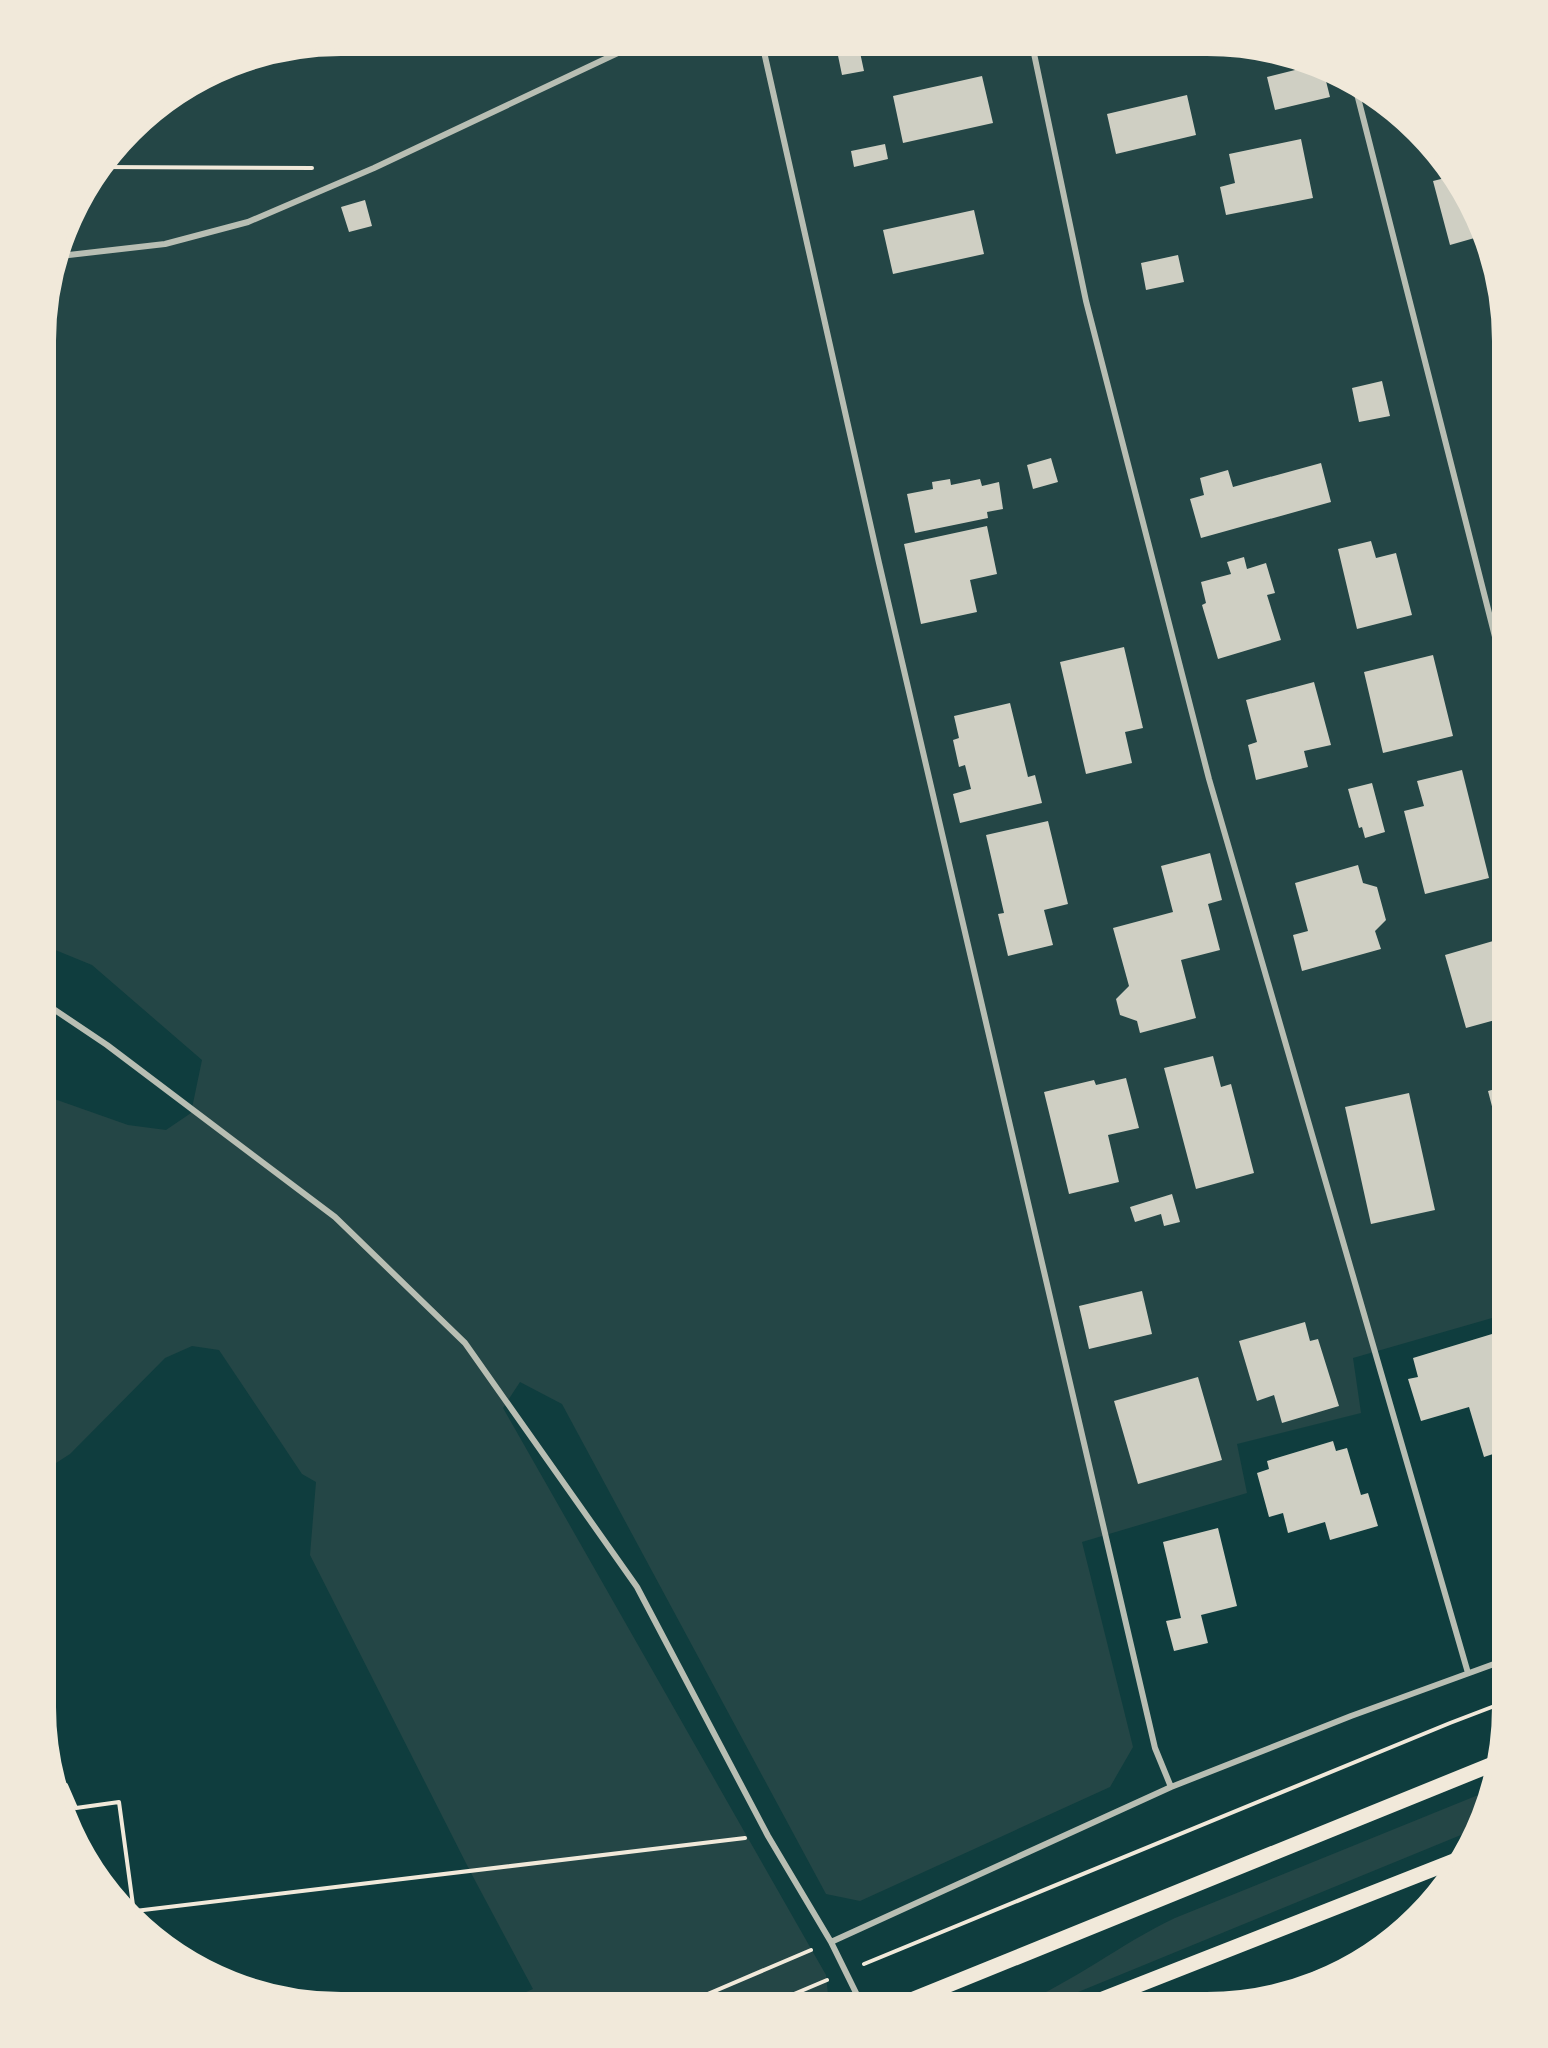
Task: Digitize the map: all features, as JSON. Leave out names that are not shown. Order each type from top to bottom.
[{"type":"main road","points":[[931,1996],[1489,1766]]},
{"type":"main road","points":[[1110,1996],[1450,1863]]},
{"type":"street","points":[[66,255],[165,244],[248,222],[374,168],[620,52]]},
{"type":"street","points":[[764,52],[877,551],[1155,1748],[1171,1787]]},
{"type":"street","points":[[1034,52],[1086,301],[1209,779],[1467,1673]]},
{"type":"street","points":[[1357,95],[1496,641]]},
{"type":"street","points":[[52,1008],[107,1045],[335,1217],[465,1343],[637,1587],[768,1836],[831,1942],[858,1996]]},
{"type":"street","points":[[831,1942],[1171,1787],[1350,1716],[1496,1663]]},
{"type":"path","points":[[111,167],[319,168]]},
{"type":"path","points":[[791,1996],[1496,1705]]},
{"type":"path","points":[[63,1785],[66,1785],[76,1808],[119,1802],[135,1908]]},
{"type":"path","points":[[137,1911],[768,1836]]},
{"type":"path","points":[[703,1996],[831,1942]]},
{"type":"path","points":[[1295,1982],[1340,1963]]},
{"type":"shaded area","points":[[341,52],[1226,53],[1263,58],[1300,68],[1335,82],[1367,101],[1397,124],[1424,151],[1447,181],[1466,213],[1486,266],[1493,303],[1496,341],[1496,1317],[1353,1358],[1361,1413],[1237,1444],[1247,1493],[1082,1542],[1133,1747],[1110,1787],[860,1901],[826,1894],[562,1404],[520,1382],[503,1408],[826,1975],[828,1996],[517,1996],[533,1989],[470,1871],[310,1555],[316,1482],[302,1474],[219,1350],[192,1346],[165,1358],[70,1454],[52,1466],[52,1098],[128,1125],[166,1130],[191,1113],[202,1060],[92,965],[52,949],[52,341],[55,303],[62,266],[74,231],[91,197],[112,165],[137,137],[165,112],[213,82],[266,62],[303,55]]},
{"type":"shaded area","points":[[1482,1793],[1467,1832],[1068,1996],[1039,1996],[1175,1918]]},
{"type":"building","points":[[837,52],[860,52],[864,71],[842,75]]},
{"type":"building","points":[[1200,52],[1218,53],[1201,56]]},
{"type":"building","points":[[1301,68],[1325,78],[1330,97],[1275,110],[1267,77]]},
{"type":"building","points":[[982,76],[993,123],[903,143],[893,96]]},
{"type":"building","points":[[1187,95],[1196,135],[1116,154],[1107,114]]},
{"type":"building","points":[[1301,139],[1313,198],[1226,215],[1220,187],[1235,183],[1229,154]]},
{"type":"building","points":[[885,144],[888,159],[854,167],[851,151]]},
{"type":"building","points":[[1445,178],[1466,213],[1476,237],[1450,245],[1433,181]]},
{"type":"building","points":[[365,200],[372,226],[349,232],[341,207]]},
{"type":"building","points":[[974,210],[984,254],[893,274],[883,230]]},
{"type":"building","points":[[1178,255],[1184,282],[1146,290],[1141,263]]},
{"type":"building","points":[[1382,381],[1390,416],[1359,422],[1352,388]]},
{"type":"building","points":[[1051,458],[1058,482],[1033,489],[1027,465]]},
{"type":"building","points":[[1321,463],[1331,502],[1201,538],[1190,499],[1204,495],[1200,478],[1228,470],[1233,487]]},
{"type":"building","points":[[950,479],[951,485],[980,479],[982,486],[999,482],[1003,509],[987,512],[988,518],[915,533],[907,494],[933,489],[932,482]]},
{"type":"building","points":[[987,526],[997,574],[970,580],[977,612],[921,624],[904,544]]},
{"type":"building","points":[[1371,541],[1376,558],[1396,553],[1412,615],[1357,629],[1338,549]]},
{"type":"building","points":[[1244,557],[1247,569],[1266,563],[1275,593],[1267,595],[1281,640],[1218,659],[1202,605],[1206,603],[1201,582],[1231,574],[1227,562]]},
{"type":"building","points":[[1124,647],[1143,728],[1125,732],[1132,763],[1086,774],[1060,662]]},
{"type":"building","points":[[1433,655],[1453,736],[1383,753],[1364,672]]},
{"type":"building","points":[[1314,682],[1331,745],[1304,751],[1308,767],[1256,780],[1248,745],[1257,742],[1246,700]]},
{"type":"building","points":[[1010,703],[1028,777],[1035,775],[1042,803],[960,823],[953,794],[971,789],[965,765],[959,767],[953,740],[959,738],[954,716]]},
{"type":"building","points":[[1462,770],[1489,878],[1425,894],[1404,811],[1424,806],[1417,781]]},
{"type":"building","points":[[1372,783],[1385,832],[1365,838],[1362,827],[1359,828],[1348,789]]},
{"type":"building","points":[[1048,821],[1068,904],[1044,910],[1053,945],[1008,956],[998,914],[1004,913],[986,835]]},
{"type":"building","points":[[1210,853],[1222,900],[1208,904],[1220,950],[1181,960],[1196,1018],[1140,1033],[1137,1021],[1120,1015],[1116,999],[1129,986],[1113,928],[1173,912],[1161,866]]},
{"type":"building","points":[[1358,865],[1363,883],[1377,887],[1386,920],[1375,931],[1381,949],[1302,971],[1293,935],[1308,931],[1295,883]]},
{"type":"building","points":[[1496,940],[1496,1020],[1466,1028],[1445,955]]},
{"type":"building","points":[[1213,1056],[1221,1087],[1231,1084],[1254,1173],[1196,1189],[1164,1068]]},
{"type":"building","points":[[1126,1078],[1139,1128],[1108,1135],[1119,1182],[1069,1194],[1044,1092],[1094,1080],[1096,1085]]},
{"type":"building","points":[[1496,1089],[1496,1122],[1488,1091]]},
{"type":"building","points":[[1409,1093],[1435,1210],[1371,1224],[1345,1107]]},
{"type":"building","points":[[1172,1194],[1180,1222],[1164,1226],[1161,1214],[1135,1222],[1130,1207]]},
{"type":"building","points":[[1142,1291],[1152,1334],[1089,1349],[1079,1306]]},
{"type":"building","points":[[1305,1322],[1310,1341],[1318,1339],[1339,1406],[1282,1423],[1274,1395],[1257,1401],[1239,1341]]},
{"type":"building","points":[[1492,1334],[1496,1348],[1496,1453],[1484,1457],[1469,1407],[1421,1421],[1408,1379],[1418,1377],[1413,1358]]},
{"type":"building","points":[[1198,1377],[1222,1460],[1138,1484],[1114,1401]]},
{"type":"building","points":[[1333,1441],[1336,1451],[1347,1448],[1361,1495],[1368,1493],[1378,1526],[1330,1540],[1325,1522],[1288,1533],[1283,1513],[1269,1517],[1257,1473],[1269,1469],[1267,1461]]},
{"type":"building","points":[[1218,1528],[1237,1606],[1201,1615],[1208,1643],[1174,1651],[1166,1621],[1181,1618],[1163,1542]]}]
